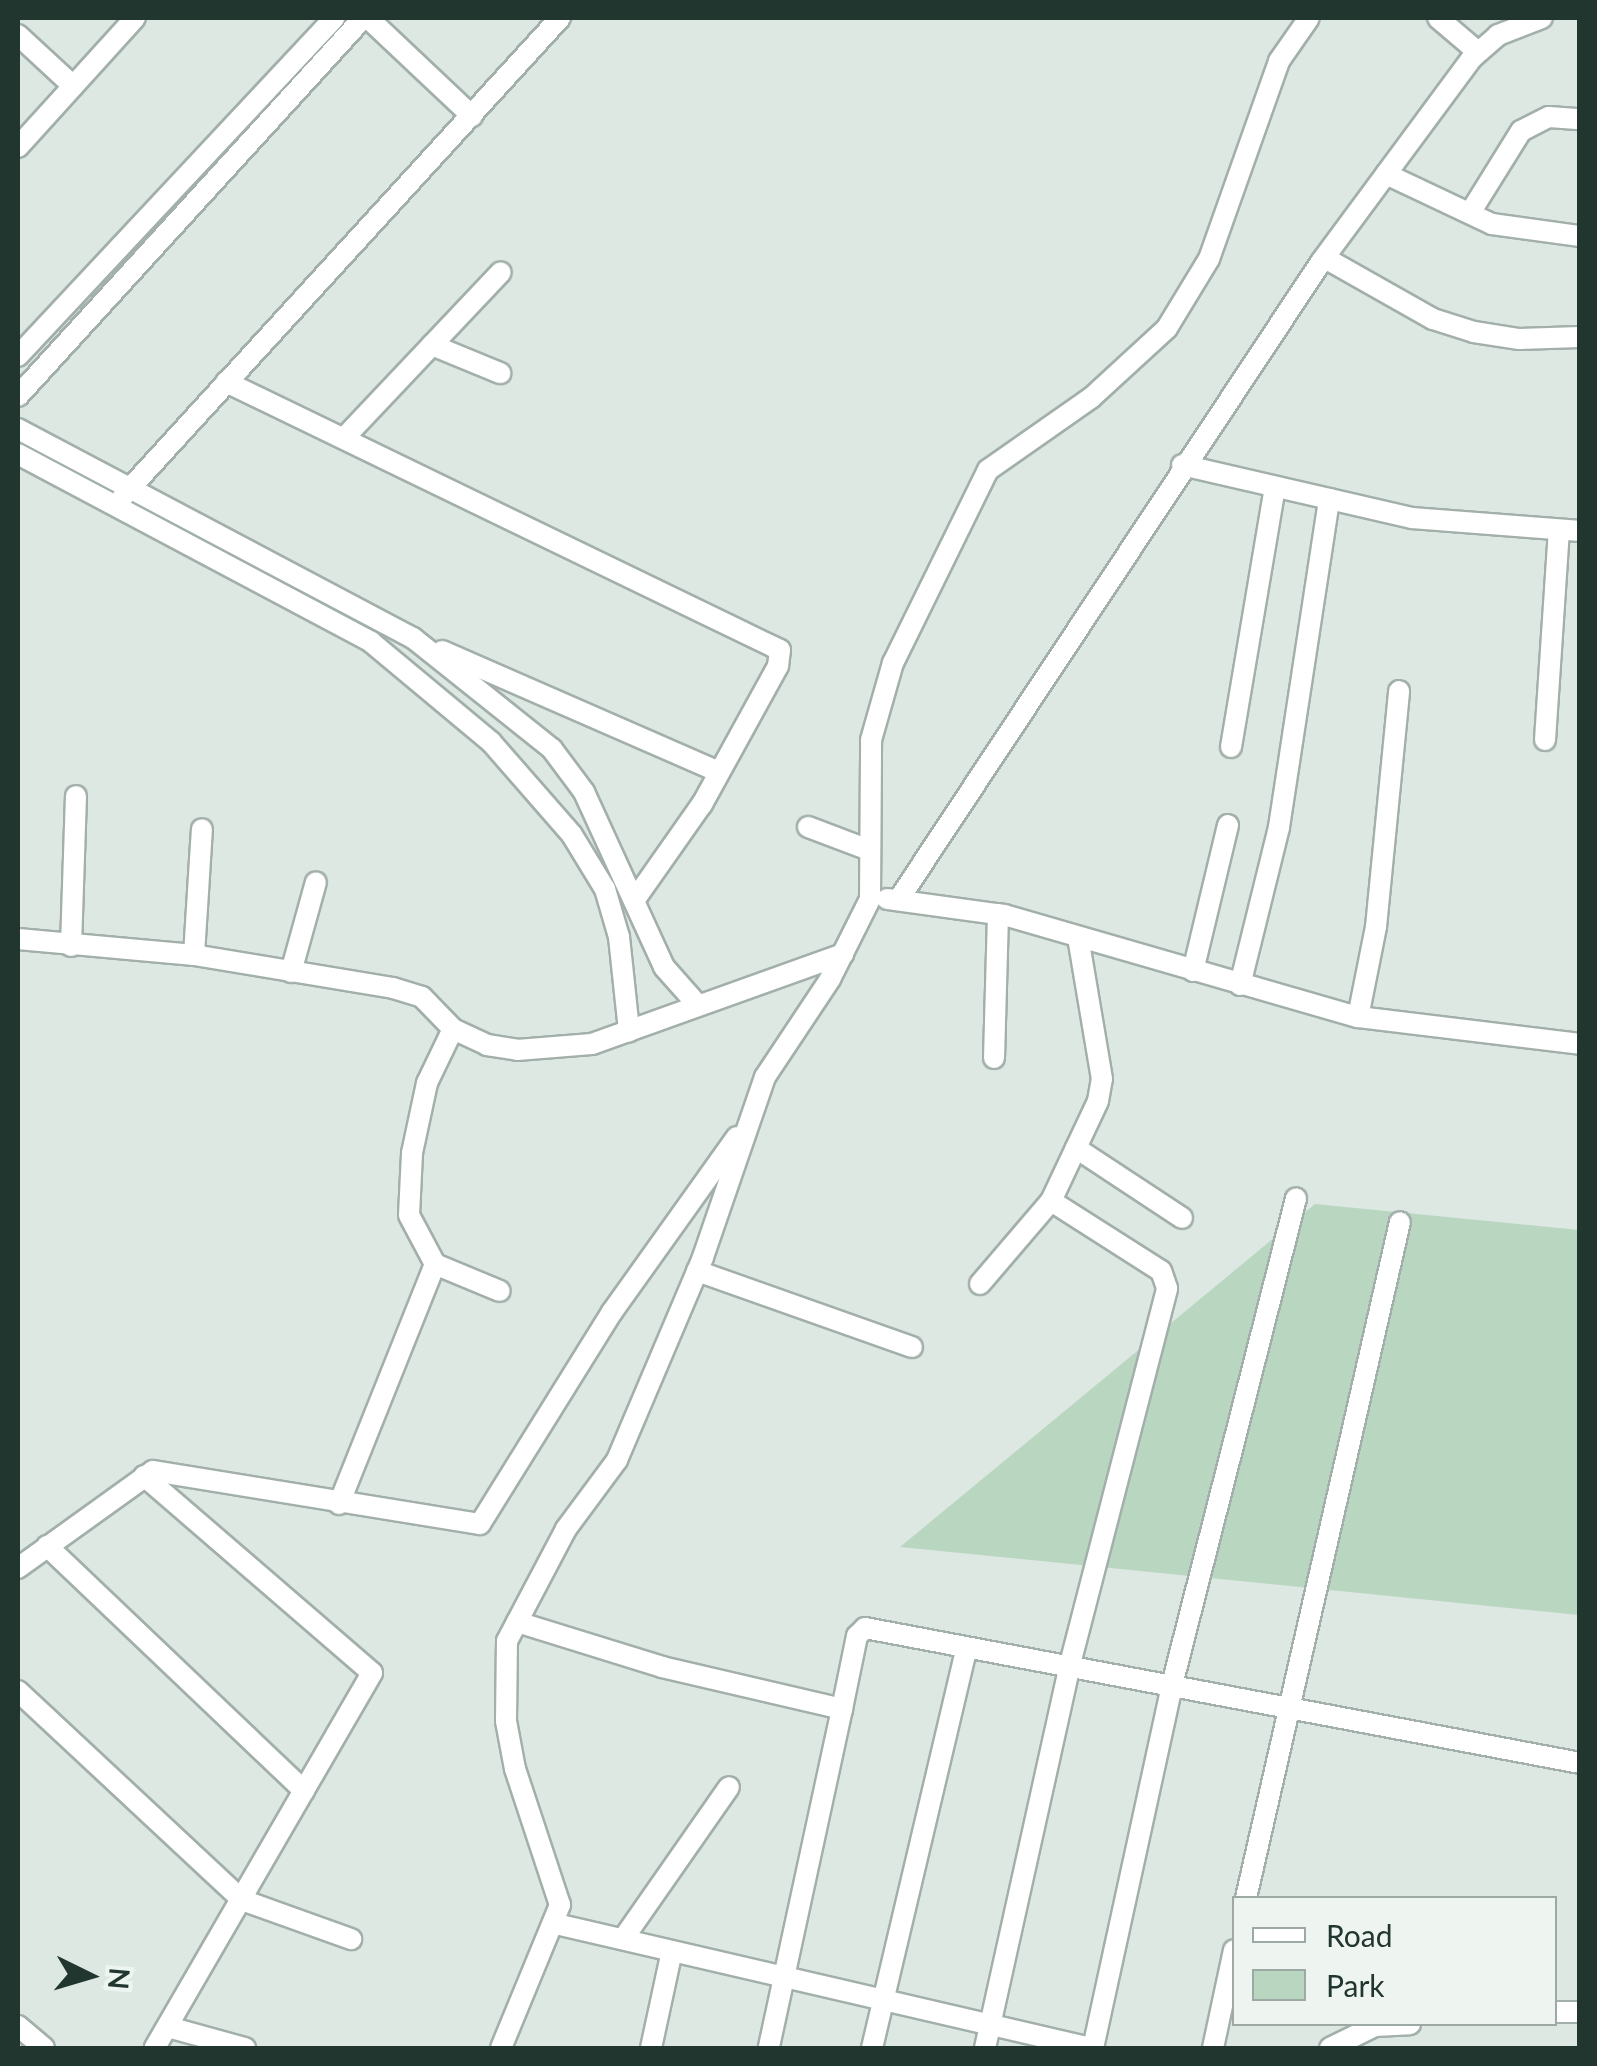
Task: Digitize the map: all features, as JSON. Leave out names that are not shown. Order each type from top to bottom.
[{"type":"street","points":[[18,147],[135,18]]},
{"type":"street","points":[[18,356],[334,18]]},
{"type":"street","points":[[18,396],[366,18],[472,116]]},
{"type":"street","points":[[115,507],[130,486],[560,18]]},
{"type":"street","points":[[501,2048],[556,1924],[558,1887],[515,1769],[506,1721],[504,1675],[517,1622],[566,1529],[617,1460],[697,1271],[766,1076],[843,954],[870,899],[871,740],[893,663],[930,576],[988,470],[1091,398],[1167,328],[1209,258],[1279,61],[1308,18]]},
{"type":"street","points":[[1438,18],[1478,52]]},
{"type":"street","points":[[898,899],[1182,465],[1386,174],[1478,52],[1498,36],[1542,18]]},
{"type":"street","points":[[18,35],[73,86]]},
{"type":"street","points":[[1470,213],[1521,131],[1549,117],[1580,119]]},
{"type":"street","points":[[1386,174],[1492,224],[1580,236]]},
{"type":"street","points":[[1325,258],[1433,319],[1474,332],[1520,340],[1580,338]]},
{"type":"street","points":[[344,438],[501,272]]},
{"type":"street","points":[[432,345],[500,372]]},
{"type":"street","points":[[226,382],[772,642],[778,666],[720,772],[636,898]]},
{"type":"street","points":[[18,429],[414,638],[720,772]]},
{"type":"street","points":[[18,454],[371,642],[490,742],[572,835],[604,890],[619,936],[629,1030]]},
{"type":"street","points":[[1182,465],[1412,518],[1569,531],[1546,740]]},
{"type":"street","points":[[1231,747],[1275,487]]},
{"type":"street","points":[[1240,985],[1279,827],[1329,499]]},
{"type":"street","points":[[414,638],[552,749],[584,792],[636,898],[664,967],[696,1003]]},
{"type":"street","points":[[1358,1017],[1376,927],[1399,691]]},
{"type":"street","points":[[71,946],[76,796]]},
{"type":"street","points":[[1193,972],[1228,825]]},
{"type":"street","points":[[808,827],[869,850]]},
{"type":"street","points":[[194,954],[202,829]]},
{"type":"street","points":[[291,972],[316,882]]},
{"type":"street","points":[[870,899],[898,899],[998,914],[1358,1017],[1580,1044]]},
{"type":"street","points":[[994,1058],[998,914]]},
{"type":"street","points":[[980,1284],[1052,1202],[1102,1079],[1078,937]]},
{"type":"street","points":[[18,939],[194,954],[422,997],[453,1030],[486,1046],[517,1050],[592,1044],[696,1003],[843,954]]},
{"type":"street","points":[[453,1030],[427,1083],[412,1153],[409,1215],[435,1264],[500,1290]]},
{"type":"street","points":[[18,1568],[144,1476],[184,1473],[340,1504],[480,1524],[612,1312],[751,1118]]},
{"type":"street","points":[[1076,1148],[1182,1218]]},
{"type":"street","points":[[556,1924],[881,2000],[987,2039],[1092,2048],[1172,1681],[1296,1198]]},
{"type":"street","points":[[987,2039],[1069,1668],[1167,1288],[1161,1271],[1052,1202]]},
{"type":"street","points":[[1246,1896],[1288,1706],[1360,1418],[1400,1222]]},
{"type":"street","points":[[340,1504],[435,1264]]},
{"type":"street","points":[[697,1271],[912,1348]]},
{"type":"street","points":[[144,1476],[372,1674],[155,2048]]},
{"type":"street","points":[[47,1546],[304,1791]]},
{"type":"street","points":[[517,1622],[662,1667],[842,1709]]},
{"type":"street","points":[[769,2048],[781,1977],[857,1636],[865,1628],[1069,1668],[1172,1681],[1580,1763]]},
{"type":"street","points":[[872,2048],[966,1650]]},
{"type":"street","points":[[18,1691],[242,1900],[351,1939]]},
{"type":"street","points":[[623,1939],[730,1787]]},
{"type":"street","points":[[652,2048],[672,1951]]},
{"type":"street","points":[[1213,2048],[1232,1959]]},
{"type":"street","points":[[18,2026],[44,2048]]},
{"type":"street","points":[[1330,2048],[1374,2026]]},
{"type":"street","points":[[168,2027],[245,2048]]},
{"type":"green space","points":[[1315,1204],[1579,1230],[1579,1615],[900,1547]]}]
